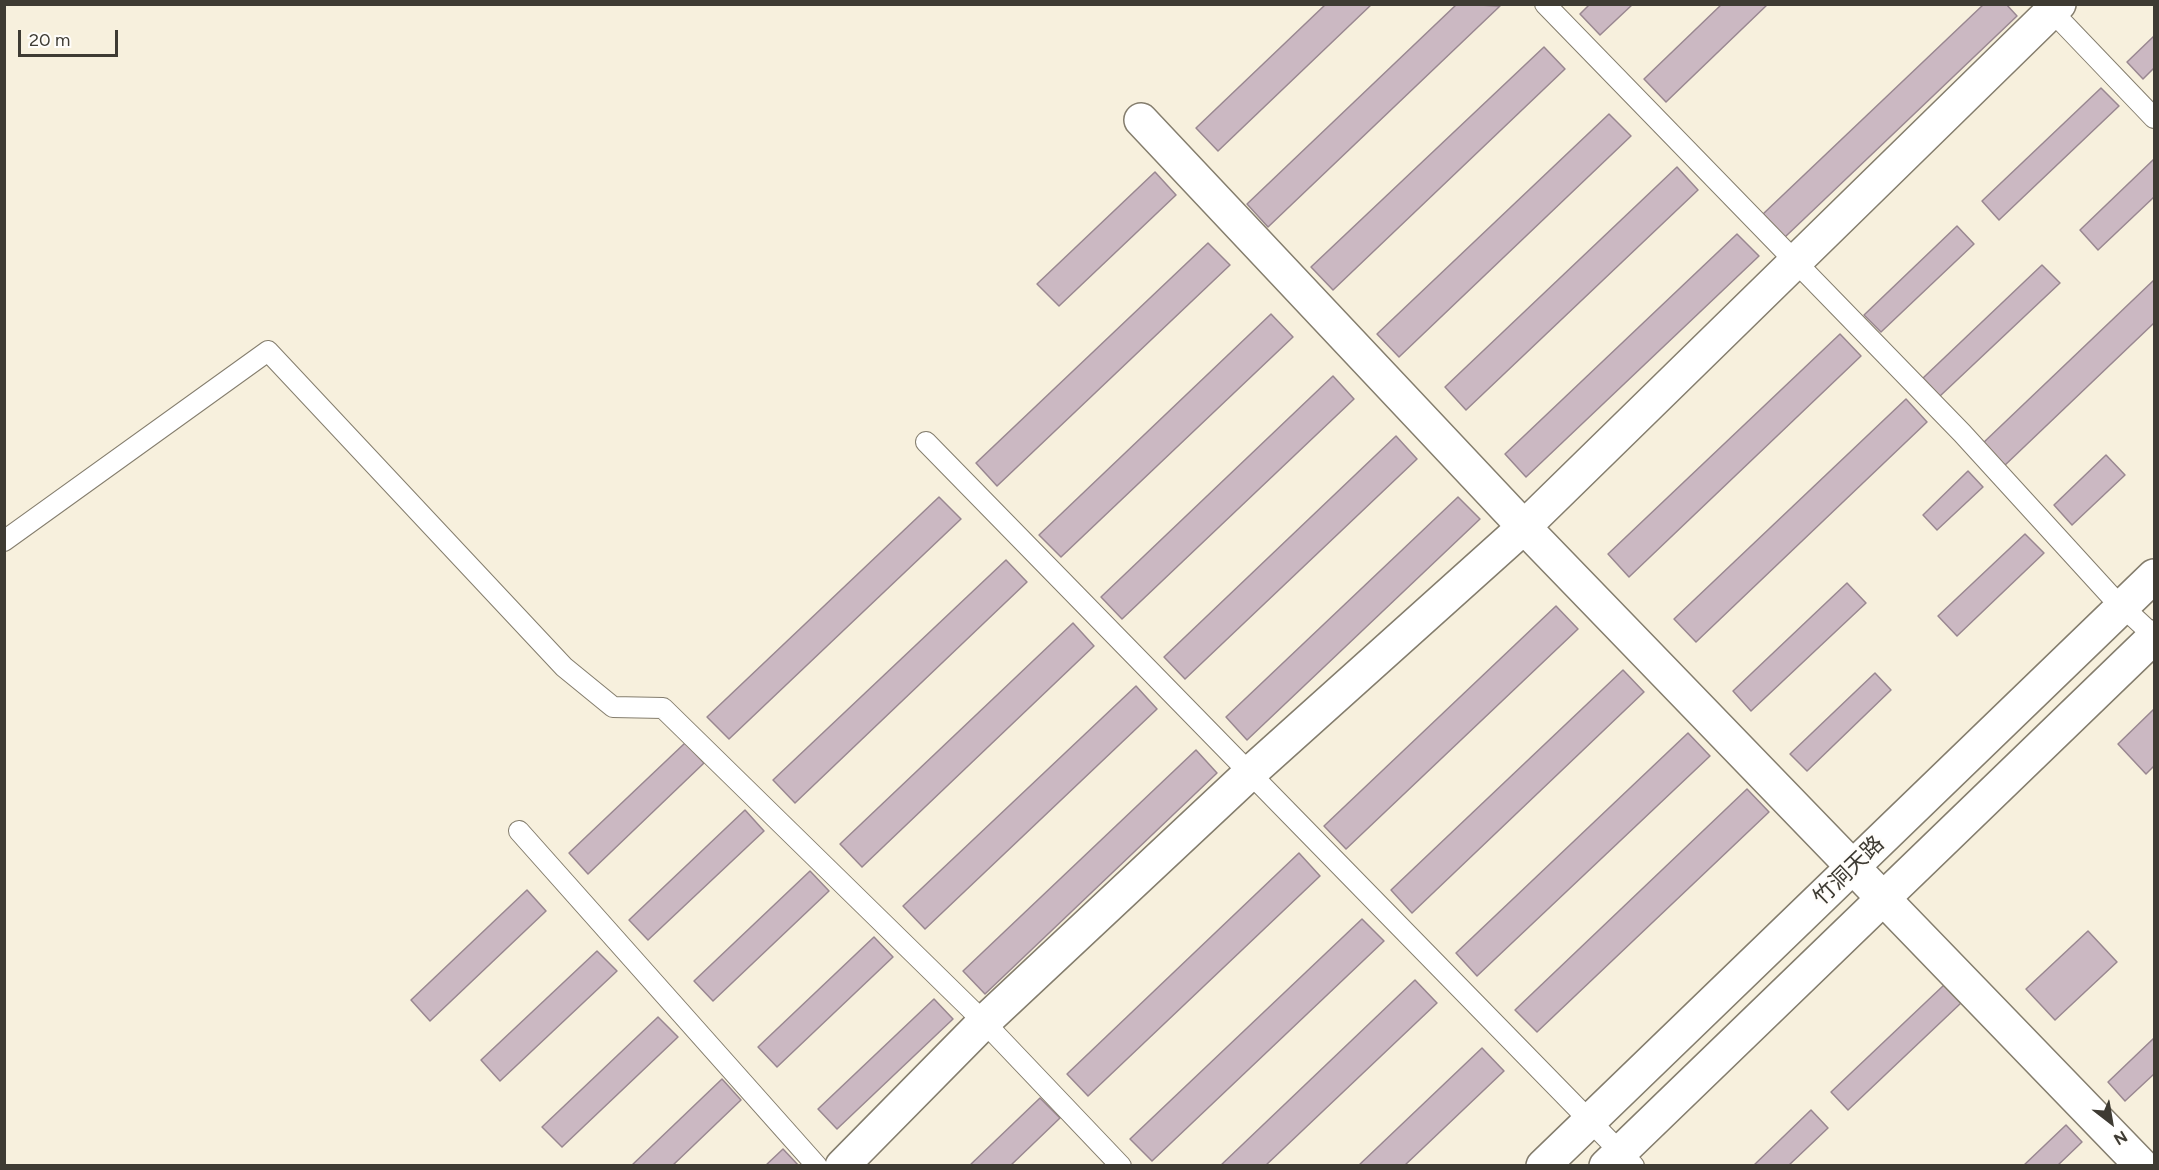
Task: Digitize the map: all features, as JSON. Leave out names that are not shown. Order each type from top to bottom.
[{"type":"street","points":[[842,1166],[984,1022],[1250,773],[1524,527],[2052,7]]},
{"type":"street","points":[[1141,120],[1524,527],[2142,1166]]},
{"type":"street","name":"竹洞天路","points":[[1543,1166],[2154,576]]},
{"type":"street","name":"竹洞天路","points":[[1620,1161],[1883,898],[2154,636]]},
{"type":"lane","points":[[1545,4],[1962,433],[2123,606],[2154,636]]},
{"type":"lane","points":[[2052,7],[2154,118]]},
{"type":"lane","points":[[4,541],[268,351],[564,667],[613,707],[663,708],[984,1022],[1121,1166]]},
{"type":"lane","points":[[926,442],[1590,1120],[1620,1161]]},
{"type":"lane","points":[[519,831],[817,1166]]},
{"type":"building","points":[[1326,4],[1372,4],[1218,151],[1196,128]]},
{"type":"building","points":[[1457,4],[1500,6],[1268,227],[1247,204]]},
{"type":"building","points":[[1590,4],[1633,4],[1600,35],[1580,14]]},
{"type":"building","points":[[1722,4],[1768,4],[1666,102],[1644,79]]},
{"type":"building","points":[[1984,4],[2006,4],[2017,16],[1785,237],[1763,214]]},
{"type":"building","points":[[2154,36],[2154,68],[2143,79],[2127,62]]},
{"type":"building","points":[[1544,47],[1565,69],[1333,290],[1311,267]]},
{"type":"building","points":[[2101,88],[2119,106],[1999,220],[1982,201]]},
{"type":"building","points":[[1609,114],[1631,136],[1399,357],[1377,334]]},
{"type":"building","points":[[2154,159],[2154,197],[2098,250],[2080,230]]},
{"type":"building","points":[[1677,167],[1698,190],[1466,410],[1445,387]]},
{"type":"building","points":[[1155,172],[1176,195],[1059,306],[1037,284]]},
{"type":"building","points":[[1957,226],[1974,244],[1881,332],[1864,315]]},
{"type":"building","points":[[1737,234],[1759,256],[1526,477],[1505,454]]},
{"type":"building","points":[[1208,243],[1230,265],[997,486],[976,463]]},
{"type":"building","points":[[2042,265],[2060,283],[1940,396],[1923,378]]},
{"type":"building","points":[[2154,280],[2154,323],[2003,467],[1982,444]]},
{"type":"building","points":[[1271,314],[1293,337],[1061,557],[1039,535]]},
{"type":"building","points":[[1840,334],[1861,356],[1629,577],[1608,554]]},
{"type":"building","points":[[1333,376],[1354,399],[1122,619],[1101,597]]},
{"type":"building","points":[[1906,399],[1927,422],[1696,642],[1674,619]]},
{"type":"building","points":[[1396,436],[1417,459],[1185,679],[1164,657]]},
{"type":"building","points":[[2106,455],[2125,475],[2072,525],[2054,505]]},
{"type":"building","points":[[1968,471],[1983,487],[1937,530],[1923,515]]},
{"type":"building","points":[[939,497],[961,519],[729,739],[707,717]]},
{"type":"building","points":[[1458,497],[1480,519],[1247,740],[1226,717]]},
{"type":"building","points":[[2025,534],[2044,553],[1957,636],[1938,616]]},
{"type":"building","points":[[1006,560],[1027,582],[795,803],[773,780]]},
{"type":"building","points":[[1847,583],[1866,603],[1751,711],[1733,691]]},
{"type":"building","points":[[1556,606],[1578,629],[1346,849],[1324,826]]},
{"type":"building","points":[[1073,623],[1094,646],[862,867],[840,844]]},
{"type":"building","points":[[1623,670],[1644,692],[1412,913],[1391,890]]},
{"type":"building","points":[[1875,673],[1891,690],[1807,771],[1790,754]]},
{"type":"building","points":[[1136,686],[1157,709],[925,929],[903,906]]},
{"type":"building","points":[[2154,709],[2154,766],[2146,774],[2118,744]]},
{"type":"building","points":[[1688,733],[1710,756],[1477,976],[1456,953]]},
{"type":"building","points":[[685,743],[704,763],[588,874],[569,853]]},
{"type":"building","points":[[1196,750],[1217,773],[985,994],[963,971]]},
{"type":"building","points":[[1747,789],[1769,812],[1537,1032],[1515,1010]]},
{"type":"building","points":[[745,810],[764,831],[648,940],[629,920]]},
{"type":"building","points":[[1299,853],[1320,876],[1088,1096],[1067,1074]]},
{"type":"building","points":[[810,871],[829,891],[713,1001],[694,981]]},
{"type":"building","points":[[527,890],[546,911],[430,1021],[411,1000]]},
{"type":"building","points":[[1362,919],[1384,941],[1152,1161],[1130,1139]]},
{"type":"building","points":[[2088,931],[2117,962],[2055,1020],[2026,989]]},
{"type":"building","points":[[874,937],[893,957],[777,1067],[758,1047]]},
{"type":"building","points":[[597,951],[617,971],[500,1081],[481,1060]]},
{"type":"building","points":[[1415,980],[1437,1003],[1265,1166],[1220,1166]]},
{"type":"building","points":[[1944,985],[1961,1003],[1848,1110],[1831,1092]]},
{"type":"building","points":[[934,999],[953,1019],[837,1129],[818,1109]]},
{"type":"building","points":[[658,1017],[678,1037],[562,1147],[542,1127]]},
{"type":"building","points":[[2154,1038],[2154,1074],[2125,1101],[2108,1082]]},
{"type":"building","points":[[1482,1048],[1504,1071],[1404,1166],[1358,1166]]},
{"type":"building","points":[[722,1079],[741,1100],[672,1166],[631,1166]]},
{"type":"building","points":[[1040,1098],[1060,1118],[1010,1166],[969,1166]]},
{"type":"building","points":[[1811,1110],[1828,1128],[1788,1166],[1753,1166]]},
{"type":"building","points":[[2066,1125],[2082,1142],[2057,1166],[2023,1166]]},
{"type":"building","points":[[783,1149],[799,1166],[765,1166]]}]
